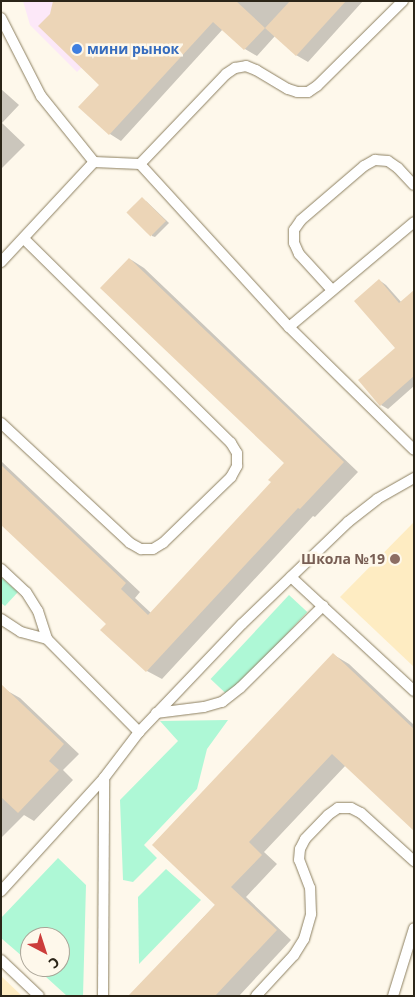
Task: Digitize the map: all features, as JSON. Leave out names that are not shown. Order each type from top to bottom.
[{"type":"lane","points":[[140,164],[226,74],[235,68],[251,68],[288,89],[297,92],[308,92],[317,86],[403,1]]},
{"type":"lane","points":[[1,18],[41,96],[94,162],[140,164],[289,327],[414,449]]},
{"type":"lane","points":[[332,290],[299,254],[294,243],[294,230],[301,220],[364,166],[375,160],[388,161],[398,168],[414,186]]},
{"type":"lane","points":[[1,262],[94,162]]},
{"type":"lane","points":[[289,327],[414,222]]},
{"type":"lane","points":[[1,423],[130,543],[141,549],[153,549],[163,543],[231,477],[237,466],[238,453],[231,442],[24,239]]},
{"type":"lane","points":[[1,891],[104,778],[156,713],[291,577],[355,516],[377,499],[414,478]]},
{"type":"lane","points":[[1,569],[26,592],[38,611],[47,639],[140,732]]},
{"type":"lane","points":[[291,577],[414,691]]},
{"type":"lane","points":[[156,713],[204,707],[222,702],[240,688],[323,606]]},
{"type":"lane","points":[[1,619],[21,632],[47,639]]},
{"type":"lane","points":[[103,996],[104,778]]},
{"type":"lane","points":[[256,996],[294,955],[304,939],[311,914],[310,888],[299,860],[300,849],[305,839],[328,815],[338,808],[350,808],[361,813],[414,861]]},
{"type":"lane","points":[[393,996],[414,928]]},
{"type":"lane","points":[[1,960],[39,996]]},
{"type":"shaded area","name":"мини рынок","points":[[23,1],[147,1],[77,72],[30,25]]},
{"type":"shaded area","name":"Школа №19","points":[[414,522],[414,667],[340,597]]},
{"type":"shaded area","points":[[1,976],[22,996],[1,996]]},
{"type":"green space","points":[[1,577],[18,592],[5,606],[1,603]]},
{"type":"green space","points":[[289,595],[307,612],[229,696],[211,679]]},
{"type":"green space","points":[[228,720],[207,749],[197,789],[144,845],[157,858],[133,882],[123,880],[120,800],[178,741],[160,721]]},
{"type":"green space","points":[[58,858],[86,885],[83,996],[67,996],[46,977],[70,977],[70,927],[20,927],[20,954],[1,938],[1,918]]},
{"type":"green space","points":[[166,869],[201,900],[139,964],[138,897]]},
{"type":"building","points":[[53,1],[236,1],[265,28],[244,50],[213,22],[109,135],[78,107],[99,85],[38,26],[50,14]]},
{"type":"building","points":[[290,1],[346,1],[296,56],[265,28]]},
{"type":"building","points":[[142,197],[166,221],[150,237],[126,213]]},
{"type":"building","points":[[129,258],[344,462],[300,509],[298,508],[146,672],[100,630],[106,624],[1,525],[1,465],[126,583],[121,589],[148,615],[271,482],[268,480],[284,463],[100,288]]},
{"type":"building","points":[[379,279],[399,303],[414,290],[414,376],[380,406],[358,380],[395,348],[354,301]]},
{"type":"building","points":[[333,653],[414,729],[414,831],[332,754],[249,842],[262,855],[231,887],[277,930],[215,996],[128,996],[215,905],[152,845]]},
{"type":"building","points":[[1,684],[64,744],[49,761],[59,770],[18,813],[1,797]]},
{"type":"place","name":"мини рынок","points":[[77,49]]},
{"type":"place","name":"Школа №19","points":[[395,559]]}]
